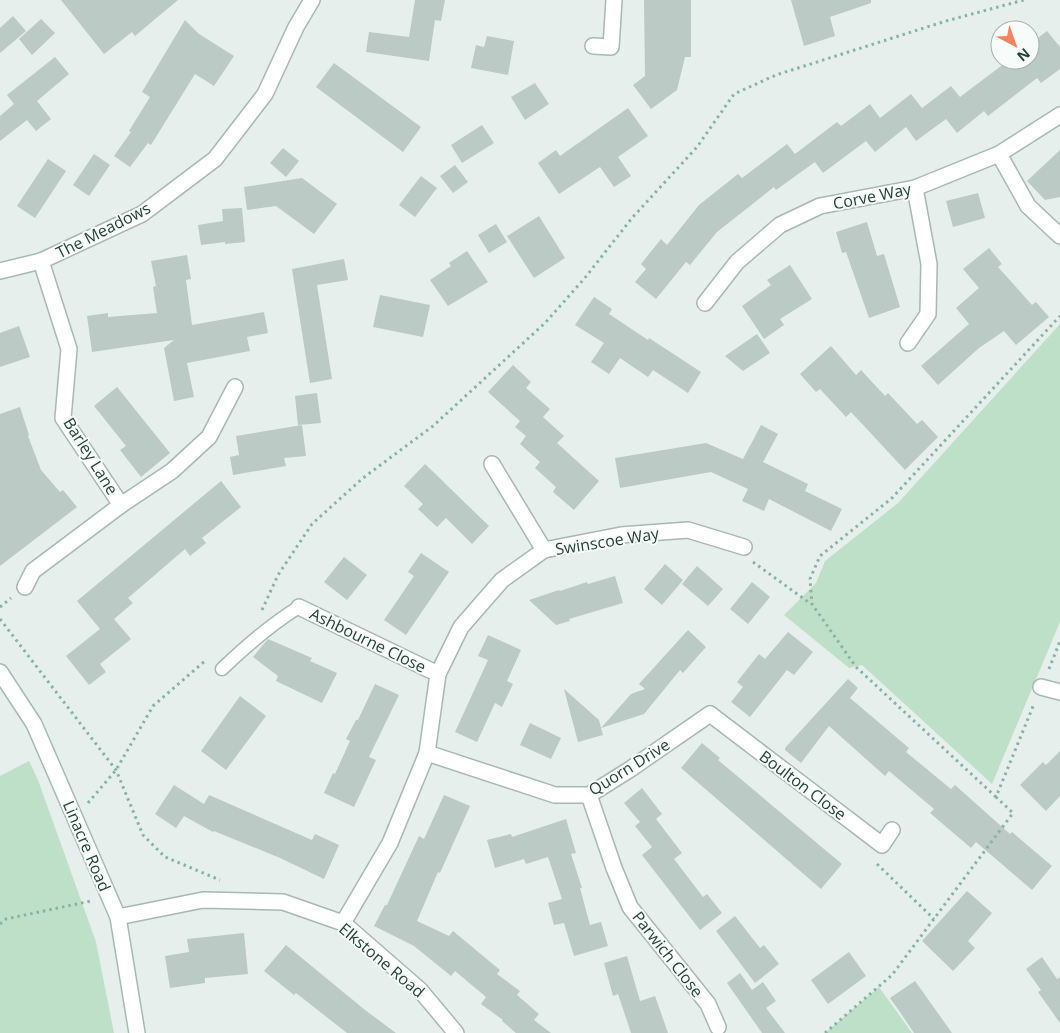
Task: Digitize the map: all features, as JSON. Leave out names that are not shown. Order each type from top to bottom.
[{"type":"street","name":"The Meadows","points":[[0,271],[41,261],[142,214],[215,159],[265,94],[296,27],[312,0]]},
{"type":"street","points":[[593,46],[611,47],[614,0]]},
{"type":"street","name":"Corve Way","points":[[704,303],[737,262],[780,226],[820,206],[915,188],[999,154],[1060,114]]},
{"type":"street","points":[[999,154],[1028,206],[1060,236]]},
{"type":"street","points":[[908,343],[928,314],[929,264],[915,188]]},
{"type":"street","name":"Barley Lane","points":[[41,261],[68,349],[64,418],[120,505]]},
{"type":"street","name":"Barley Lane","points":[[25,586],[33,571],[120,505],[172,471],[209,437],[235,387]]},
{"type":"street","points":[[492,464],[544,550]]},
{"type":"street","name":"Swinscoe Way","points":[[342,923],[390,843],[427,753],[438,674],[461,627],[502,580],[544,550],[620,535],[688,530],[744,547]]},
{"type":"street","name":"Ashbourne Close","points":[[299,607],[438,674]]},
{"type":"street","name":"Linacre Road","points":[[0,672],[34,724],[118,917],[137,1033]]},
{"type":"street","points":[[1041,687],[1060,692]]},
{"type":"street","name":"Quorn Drive","points":[[427,753],[555,795],[589,795],[630,770],[710,714]]},
{"type":"street","name":"Boulton Close","points":[[710,714],[882,845]]},
{"type":"street","name":"Parwich Close","points":[[589,795],[614,868],[630,907],[708,1004],[718,1027]]},
{"type":"street","points":[[882,845],[892,830]]},
{"type":"street","name":"Elkstone Road","points":[[118,917],[203,900],[282,902],[342,923],[420,990],[456,1033]]},
{"type":"lane","points":[[222,669],[273,623],[299,607]]},
{"type":"path","points":[[259,616],[278,575],[312,524],[363,478],[432,426],[545,322],[584,279],[632,218],[697,147],[734,94],[776,74],[946,21],[1024,0]]},
{"type":"path","points":[[812,604],[810,579],[820,556],[892,498],[1060,316]]},
{"type":"path","points":[[744,547],[752,560],[812,604],[856,667],[1013,813],[892,975],[825,1033]]},
{"type":"path","points":[[0,619],[116,770],[143,835],[166,857],[224,882]]},
{"type":"path","points":[[996,797],[1060,641]]},
{"type":"path","points":[[75,819],[116,770],[153,706],[210,657]]},
{"type":"path","points":[[882,845],[874,862],[934,919]]},
{"type":"path","points":[[0,924],[6,919],[108,896]]},
{"type":"green space","points":[[1060,324],[1060,622],[992,784],[862,665],[849,668],[784,615],[816,583],[825,561],[898,503]]},
{"type":"green space","points":[[29,761],[38,780],[96,942],[114,1033],[0,1033],[0,776]]},
{"type":"green space","points":[[879,987],[912,1033],[825,1033]]},
{"type":"building","points":[[61,0],[178,0],[135,36],[132,32],[104,54]]},
{"type":"building","points":[[415,0],[445,0],[441,21],[435,20],[429,61],[366,52],[369,32],[409,37]]},
{"type":"building","points":[[644,0],[691,0],[691,57],[685,57],[677,90],[651,109],[633,85],[645,76]]},
{"type":"building","points":[[791,0],[871,0],[871,3],[830,17],[835,36],[804,46]]},
{"type":"building","points":[[13,16],[26,31],[0,53],[0,28]]},
{"type":"building","points":[[41,19],[55,33],[32,55],[19,39]]},
{"type":"building","points":[[185,20],[199,34],[234,56],[214,86],[195,74],[151,145],[148,143],[130,167],[114,156],[131,132],[129,131],[150,97],[142,92]]},
{"type":"building","points":[[1047,31],[1060,47],[1060,69],[1041,83],[1037,78],[988,116],[984,111],[957,133],[946,119],[916,141],[906,127],[875,152],[866,141],[823,173],[815,162],[776,190],[774,187],[717,232],[690,265],[686,262],[656,299],[635,282],[646,269],[641,264],[661,239],[667,245],[699,205],[738,174],[742,178],[787,144],[795,154],[837,122],[841,126],[870,104],[880,118],[911,94],[922,108],[951,86],[960,97],[996,70],[1040,70],[1040,36]]},
{"type":"building","points":[[487,36],[514,41],[508,75],[471,68],[476,45],[484,47]]},
{"type":"building","points":[[55,57],[69,74],[37,101],[51,119],[36,131],[27,120],[0,141],[0,116],[14,104],[7,95]]},
{"type":"building","points":[[334,63],[421,127],[403,152],[316,87]]},
{"type":"building","points":[[535,83],[549,104],[525,120],[511,97]]},
{"type":"building","points":[[628,108],[648,136],[618,157],[631,176],[614,187],[600,167],[559,194],[538,163],[556,150],[560,156]]},
{"type":"building","points":[[482,125],[494,143],[462,163],[451,145]]},
{"type":"building","points":[[283,148],[299,161],[286,177],[270,163]]},
{"type":"building","points":[[1060,150],[1060,197],[1045,200],[1027,181]]},
{"type":"building","points":[[94,154],[110,165],[89,196],[73,185]]},
{"type":"building","points":[[48,159],[66,171],[35,218],[17,206]]},
{"type":"building","points":[[455,165],[468,182],[453,193],[440,176]]},
{"type":"building","points":[[421,176],[437,188],[415,217],[399,205]]},
{"type":"building","points":[[302,178],[337,204],[314,234],[276,206],[247,210],[244,187]]},
{"type":"building","points":[[978,193],[985,218],[953,227],[946,201]]},
{"type":"building","points":[[242,208],[245,242],[201,245],[198,225],[223,221],[222,209]]},
{"type":"building","points":[[539,216],[565,258],[534,278],[507,236]]},
{"type":"building","points":[[867,222],[877,256],[884,254],[900,307],[869,318],[846,252],[842,253],[836,232]]},
{"type":"building","points":[[496,224],[507,242],[489,253],[478,235]]},
{"type":"building","points":[[989,248],[1002,264],[998,267],[1032,305],[1036,302],[1049,317],[1016,345],[1004,331],[979,348],[938,385],[921,366],[969,324],[956,308],[979,288],[963,269]]},
{"type":"building","points":[[467,251],[488,282],[448,306],[430,280],[451,266],[449,263]]},
{"type":"building","points":[[187,255],[191,279],[186,280],[192,325],[264,312],[268,333],[247,337],[250,351],[187,363],[194,397],[174,401],[164,348],[174,340],[92,352],[87,316],[108,313],[108,317],[157,313],[153,287],[156,286],[151,261]]},
{"type":"building","points":[[344,259],[348,280],[317,285],[332,379],[310,383],[292,269]]},
{"type":"building","points":[[790,265],[812,299],[780,319],[784,325],[764,339],[742,306],[771,285],[767,280]]},
{"type":"building","points":[[380,295],[430,305],[423,337],[373,327]]},
{"type":"building","points":[[594,297],[612,309],[609,314],[701,372],[688,393],[653,370],[648,377],[620,358],[609,374],[591,362],[604,343],[575,325]]},
{"type":"building","points":[[19,326],[30,357],[0,367],[0,333]]},
{"type":"building","points":[[757,334],[770,353],[743,371],[725,356]]},
{"type":"building","points":[[831,346],[856,375],[861,370],[885,396],[888,393],[917,424],[922,420],[938,437],[905,470],[851,412],[846,417],[820,389],[816,392],[800,374]]},
{"type":"building","points":[[513,365],[531,382],[526,388],[550,409],[543,417],[564,436],[557,443],[599,481],[574,510],[553,492],[556,487],[535,468],[540,462],[520,444],[526,436],[515,427],[520,421],[488,392]]},
{"type":"building","points":[[117,387],[170,453],[141,477],[120,450],[126,446],[94,406]]},
{"type":"building","points":[[317,393],[321,423],[298,425],[295,396]]},
{"type":"building","points":[[20,407],[28,436],[41,470],[60,492],[63,490],[77,507],[0,566],[0,414]]},
{"type":"building","points":[[302,425],[306,456],[284,458],[286,466],[233,475],[230,457],[239,455],[236,436]]},
{"type":"building","points":[[761,425],[778,434],[763,462],[808,484],[805,491],[842,509],[831,531],[769,499],[764,511],[742,501],[748,489],[711,472],[620,488],[615,458],[706,443],[743,459]]},
{"type":"building","points":[[425,464],[489,526],[472,544],[446,518],[437,527],[418,509],[423,504],[404,486]]},
{"type":"building","points":[[221,481],[241,507],[202,538],[206,543],[190,556],[185,549],[128,598],[133,603],[114,619],[131,639],[100,664],[106,672],[89,685],[66,656],[100,629],[77,601]]},
{"type":"building","points":[[421,553],[449,572],[406,635],[384,620],[414,576],[408,572]]},
{"type":"building","points":[[344,557],[367,575],[347,600],[324,582]]},
{"type":"building","points":[[665,564],[683,580],[662,605],[644,589]]},
{"type":"building","points":[[697,566],[723,589],[708,606],[682,584]]},
{"type":"building","points":[[615,576],[623,603],[569,619],[570,621],[556,625],[529,600],[587,582],[588,584]]},
{"type":"building","points":[[752,582],[770,597],[748,624],[730,609]]},
{"type":"building","points":[[688,630],[706,647],[683,673],[680,670],[644,714],[601,728],[631,694],[645,689],[639,684]]},
{"type":"building","points":[[788,632],[813,652],[794,675],[787,670],[750,717],[731,702],[743,687],[737,682],[759,654],[765,659]]},
{"type":"building","points":[[488,635],[521,650],[507,681],[513,684],[502,707],[495,703],[477,742],[455,732],[488,660],[478,656]]},
{"type":"building","points":[[268,639],[312,658],[310,661],[337,673],[322,703],[276,681],[278,676],[253,657]]},
{"type":"building","points":[[848,679],[858,688],[850,698],[909,748],[906,752],[951,789],[955,785],[1010,834],[1012,832],[1052,866],[1032,890],[976,842],[971,848],[930,813],[934,809],[889,771],[885,776],[829,726],[801,763],[785,750]]},
{"type":"building","points":[[375,684],[399,695],[369,757],[376,760],[354,807],[324,793],[350,741],[346,739],[356,720],[358,720]]},
{"type":"building","points":[[564,689],[599,720],[603,735],[578,742]]},
{"type":"building","points":[[240,696],[266,716],[226,770],[201,751]]},
{"type":"building","points":[[530,723],[561,738],[551,759],[520,745]]},
{"type":"building","points":[[702,743],[720,758],[718,760],[842,864],[821,889],[681,768]]},
{"type":"building","points":[[1060,751],[1060,796],[1046,811],[1020,785],[1043,762],[1046,765]]},
{"type":"building","points":[[174,785],[204,804],[209,795],[312,840],[315,834],[339,845],[324,879],[280,858],[213,832],[184,816],[176,828],[155,814]]},
{"type":"building","points":[[642,788],[662,814],[656,819],[682,853],[674,859],[703,897],[707,894],[722,913],[700,930],[642,855],[652,847],[635,826],[640,822],[624,803]]},
{"type":"building","points":[[444,795],[470,806],[417,921],[449,936],[453,931],[500,970],[497,974],[520,991],[517,995],[539,1014],[534,1020],[551,1033],[516,1033],[503,1020],[481,1004],[486,997],[455,971],[451,976],[414,946],[374,926],[385,905],[387,905],[419,836],[424,839]]},
{"type":"building","points":[[566,819],[576,853],[571,854],[582,888],[580,888],[590,925],[601,922],[608,946],[574,956],[564,923],[554,925],[548,903],[562,899],[548,857],[526,864],[524,859],[495,868],[487,840],[511,834],[512,837]]},
{"type":"building","points":[[967,891],[992,913],[968,941],[975,948],[953,971],[922,941]]},
{"type":"building","points":[[735,916],[760,948],[764,945],[779,964],[755,983],[716,931]]},
{"type":"building","points":[[244,933],[248,974],[205,978],[205,983],[170,988],[165,956],[189,952],[187,939]]},
{"type":"building","points":[[286,945],[396,1033],[347,1033],[296,993],[294,995],[264,971]]},
{"type":"building","points":[[849,952],[866,976],[828,1004],[811,980]]},
{"type":"building","points":[[627,956],[640,1001],[655,996],[668,1033],[631,1033],[618,994],[613,996],[604,963]]},
{"type":"building","points":[[1042,957],[1057,979],[1060,977],[1060,1023],[1038,992],[1041,990],[1026,969]]},
{"type":"building","points":[[740,973],[752,990],[763,982],[776,1001],[766,1008],[785,1033],[762,1033],[727,983]]},
{"type":"building","points":[[915,981],[952,1033],[914,1033],[890,998]]}]
